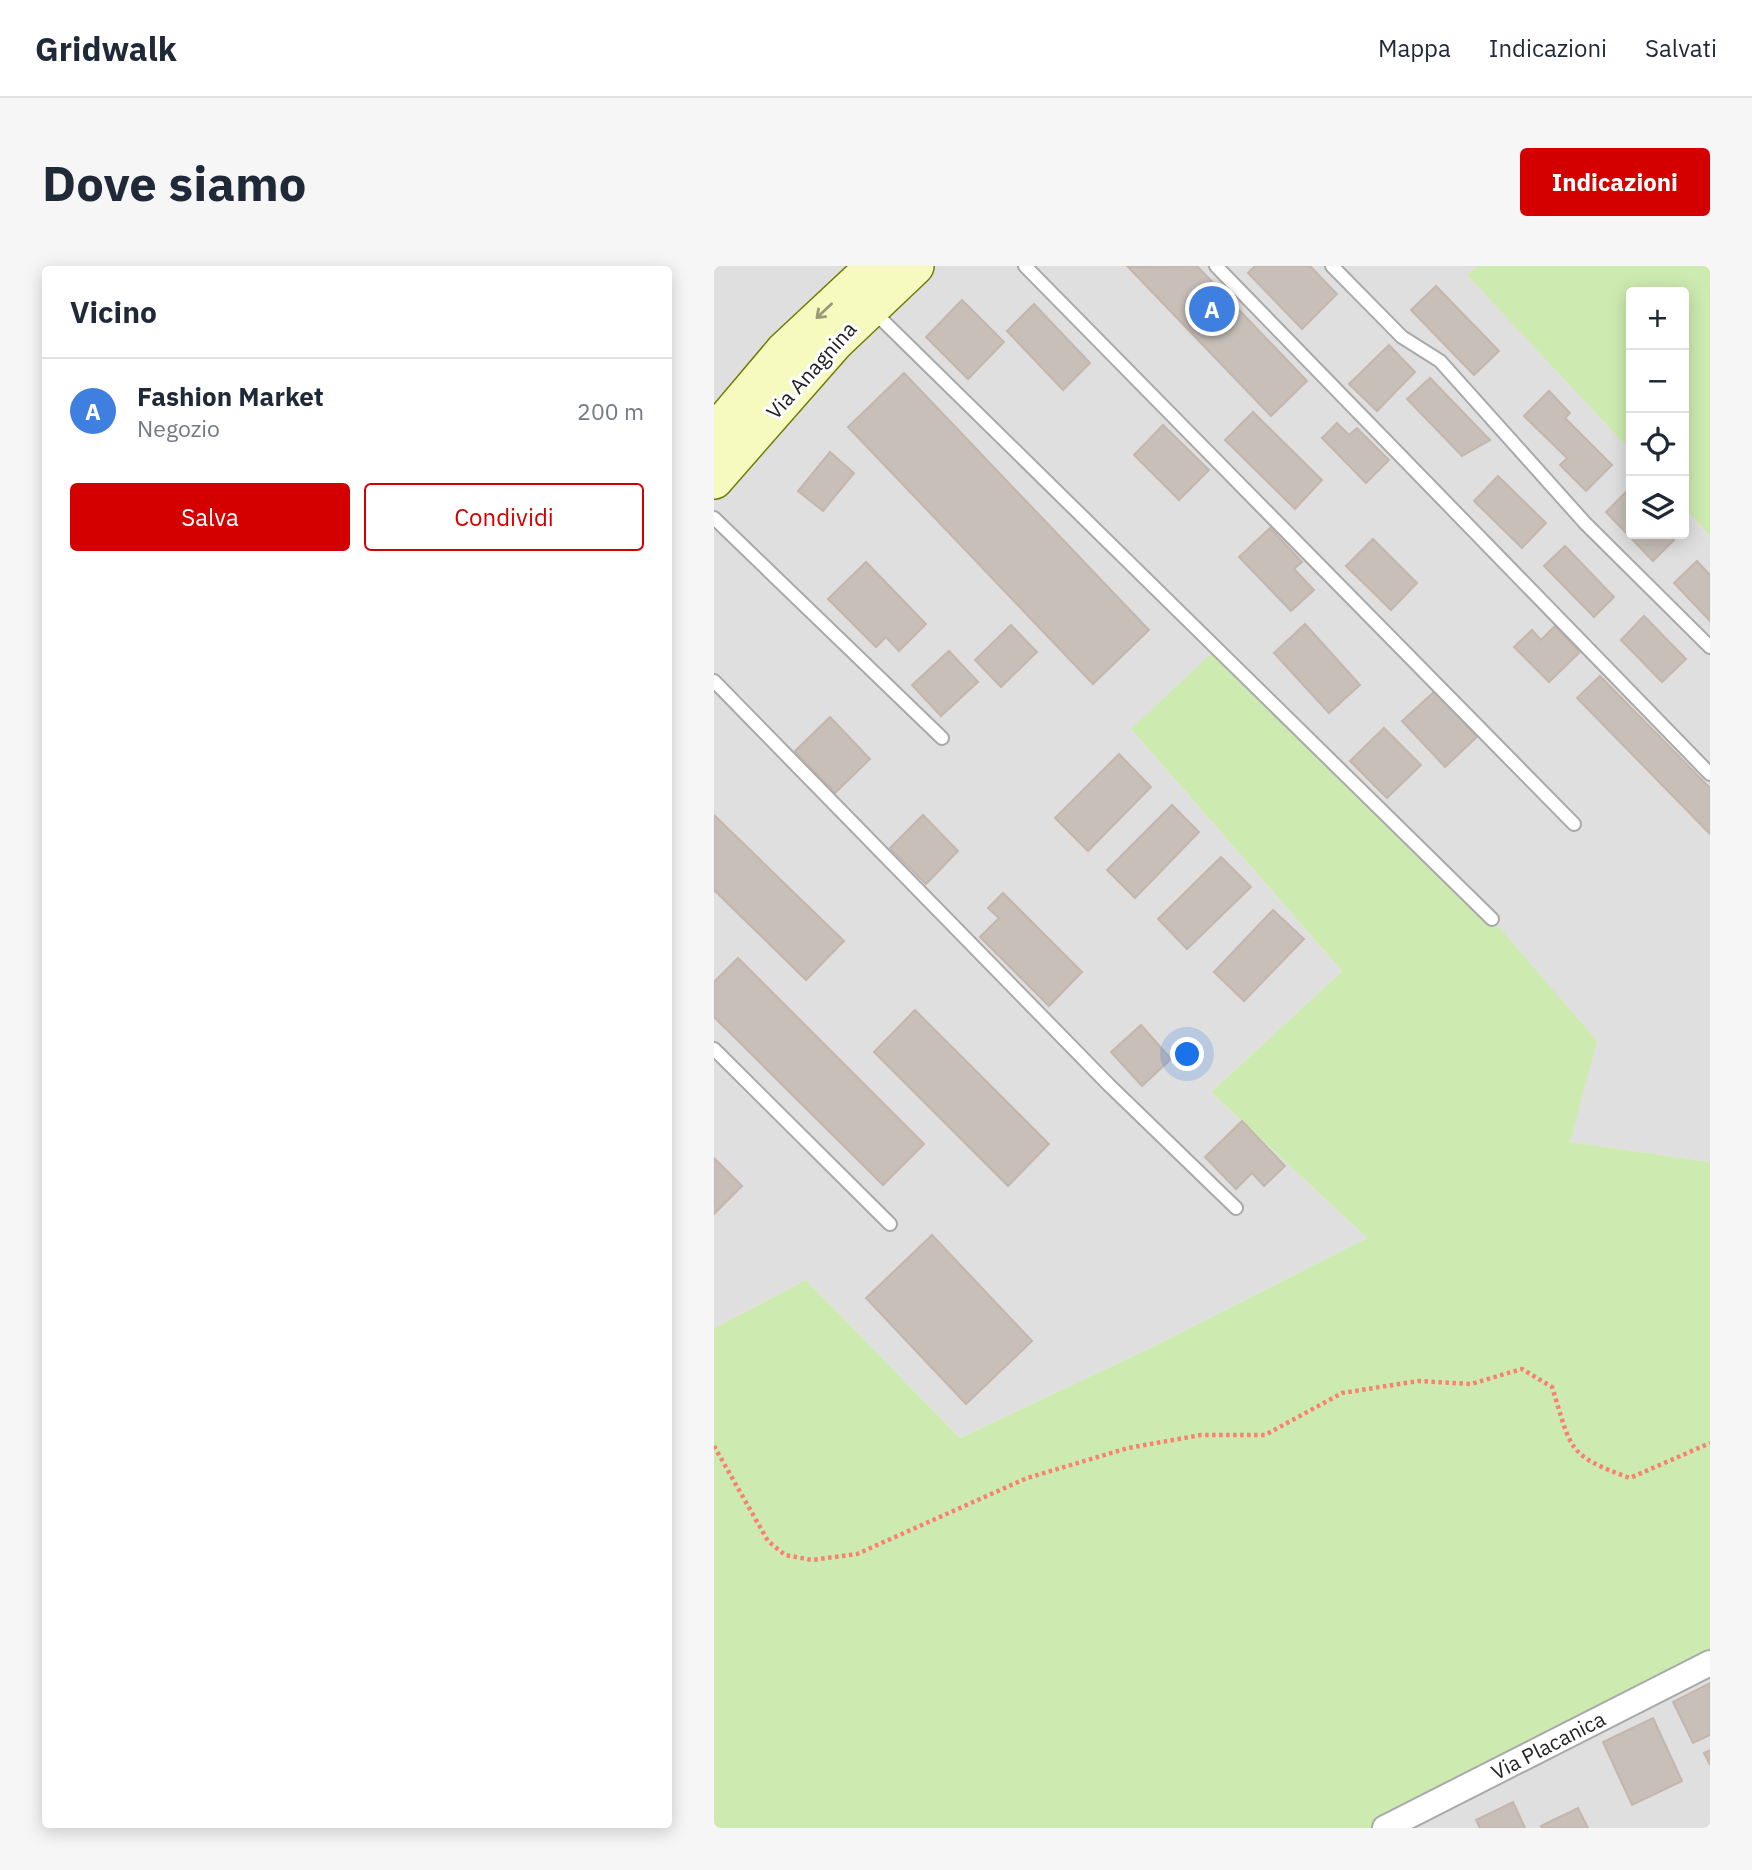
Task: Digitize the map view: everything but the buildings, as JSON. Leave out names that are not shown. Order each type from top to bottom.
[{"type":"main road","name":"Via Anagnina","points":[[714,434],[785,350],[875,266]]},
{"type":"main road","name":"Via Anagnina","points":[[714,480],[800,380],[870,307],[915,266]]},
{"type":"street","name":"Via Placanica","points":[[1385,1828],[1710,1663]]},
{"type":"lane","points":[[1025,266],[1574,824]]},
{"type":"lane","points":[[1216,266],[1710,774]]},
{"type":"lane","points":[[1332,266],[1402,337],[1440,361],[1585,523],[1710,648]]},
{"type":"lane","points":[[870,307],[1492,919]]},
{"type":"lane","points":[[714,518],[943,738]]},
{"type":"lane","points":[[714,681],[1100,1075],[1236,1208]]},
{"type":"lane","points":[[714,1049],[890,1224]]},
{"type":"path","points":[[714,1447],[768,1541],[785,1555],[812,1560],[857,1554],[1027,1478],[1128,1448],[1201,1435],[1265,1435],[1342,1393],[1418,1381],[1471,1384],[1522,1369],[1552,1387],[1570,1446],[1590,1464],[1630,1478],[1710,1443]]},
{"type":"shaded area","points":[[714,266],[1477,266],[1468,275],[1626,446],[1626,539],[1689,539],[1689,513],[1710,536],[1710,1162],[1569,1142],[1131,729],[1342,971],[1211,1092],[1367,1238],[1150,1348],[960,1438],[806,1280],[714,1328]]},
{"type":"shaded area","points":[[1710,1675],[1710,1828],[1402,1828]]},
{"type":"green space","points":[[1477,266],[1710,266],[1710,536],[1689,513],[1689,287],[1626,287],[1626,446],[1467,275]]},
{"type":"green space","points":[[1216,649],[1492,919],[1597,1041],[1570,1142],[1710,1162],[1710,1663],[1385,1828],[714,1828],[714,1328],[806,1280],[960,1438],[1150,1348],[1367,1238],[1211,1092],[1342,971],[1131,729]]},
{"type":"place","name":"Fashion Market","points":[[1212,309]]}]
